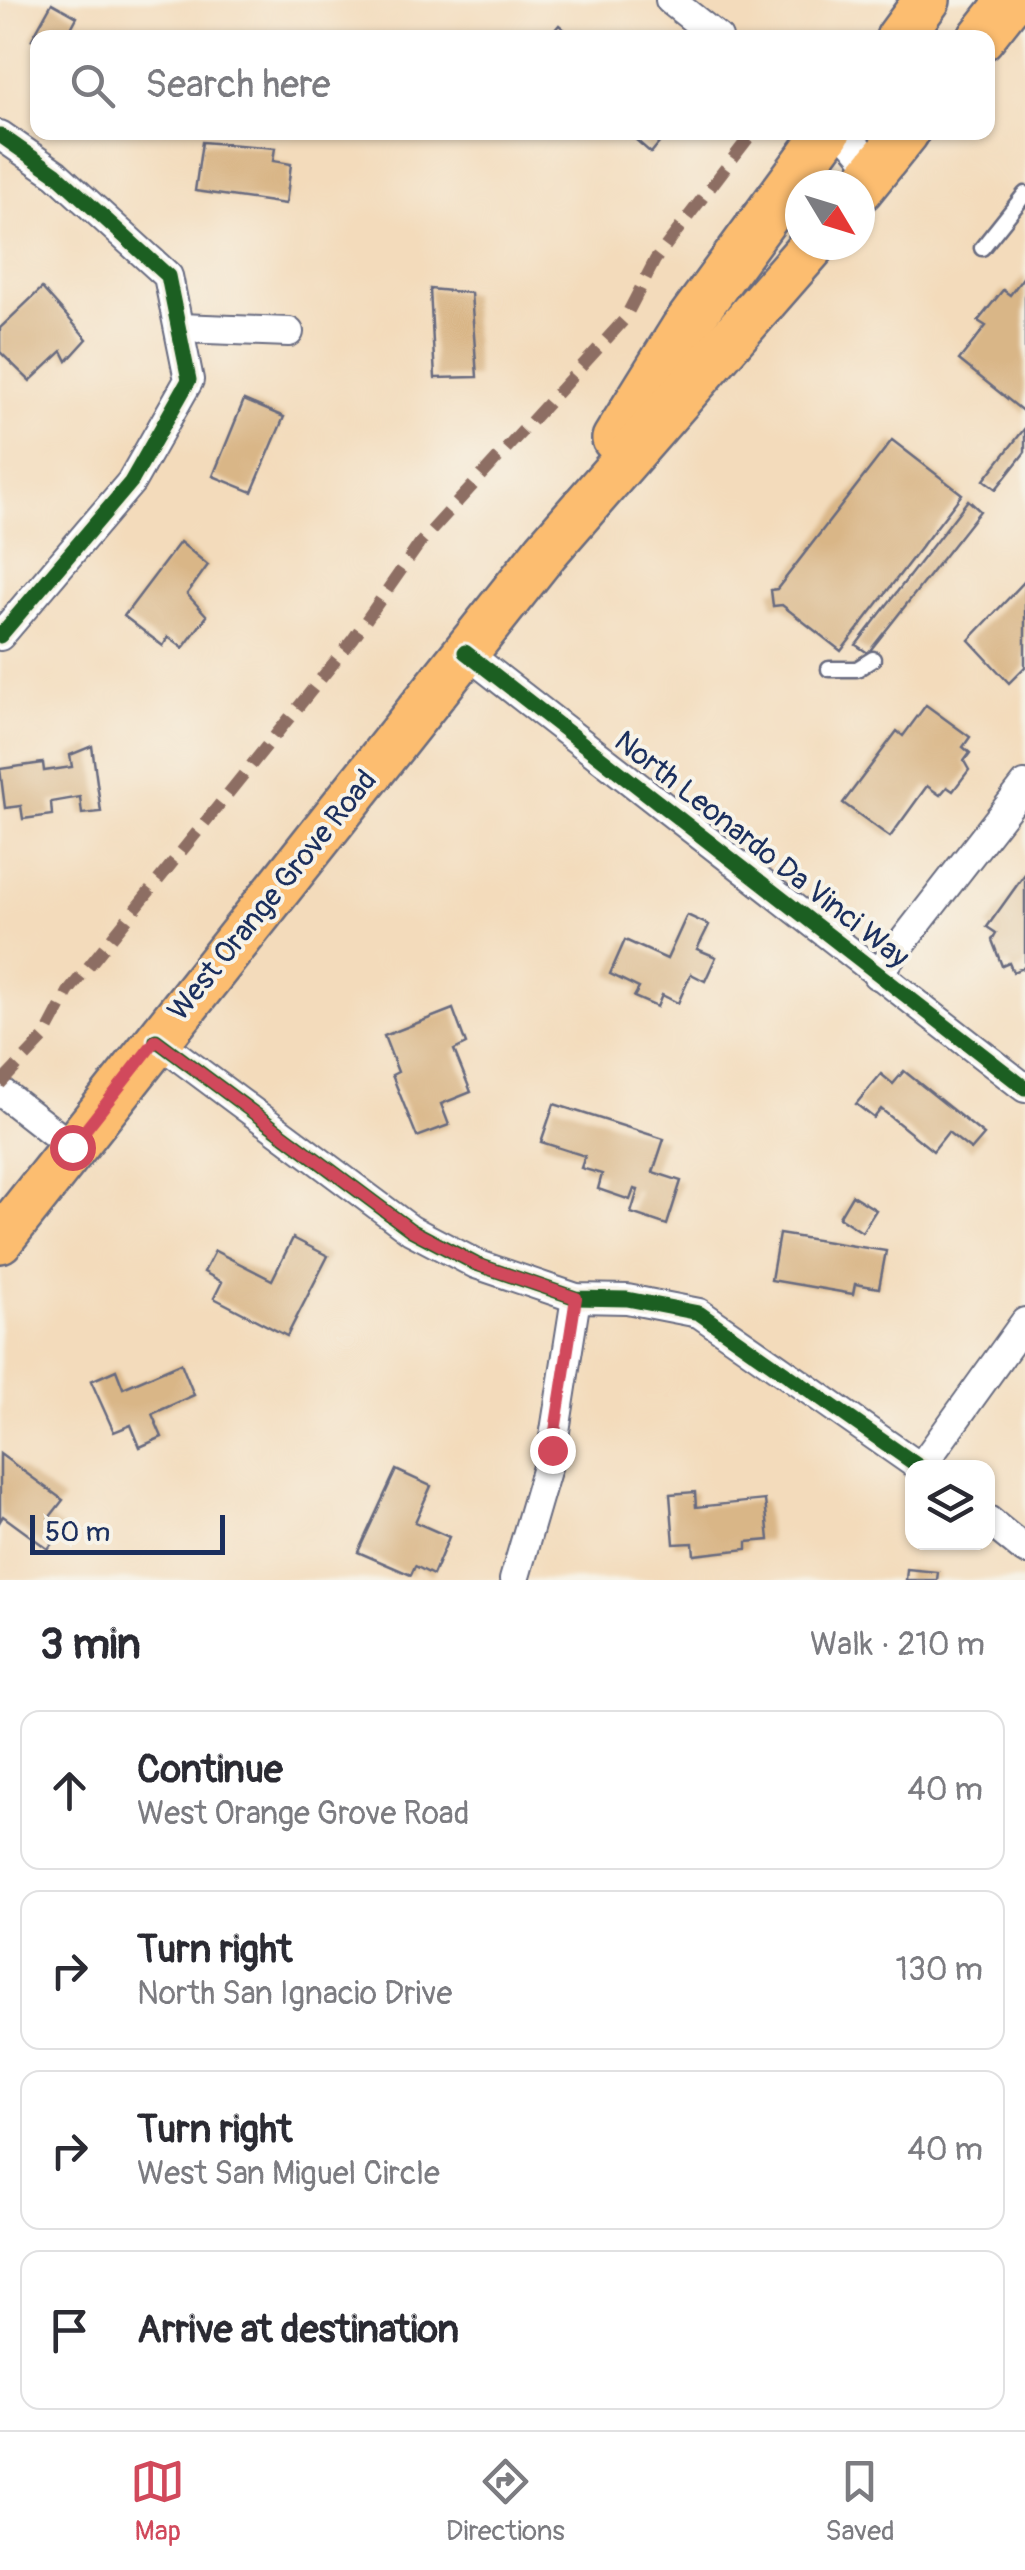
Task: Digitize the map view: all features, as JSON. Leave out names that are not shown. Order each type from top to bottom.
[{"type":"main road","points":[[905,30],[927,0]]},
{"type":"main road","points":[[987,30],[1011,0]]},
{"type":"main road","name":"West Orange Grove Road","points":[[546,551],[684,328],[822,140]]},
{"type":"main road","points":[[875,170],[900,140]]},
{"type":"main road","name":"West Orange Grove Road","points":[[0,1240],[546,551],[799,260]]},
{"type":"street","points":[[670,0],[708,30]]},
{"type":"street","points":[[0,135],[56,174],[168,276],[189,380],[131,482],[0,636]]},
{"type":"street","points":[[848,140],[863,170]]},
{"type":"street","points":[[179,328],[290,332]]},
{"type":"street","name":"North Leonardo Da Vinci Way","points":[[465,652],[1025,1088]]},
{"type":"street","points":[[877,975],[1025,784]]},
{"type":"street","points":[[156,1040],[411,1230],[476,1264],[576,1298],[627,1299],[700,1313],[911,1460]]},
{"type":"street","points":[[0,1090],[72,1147]]},
{"type":"street","points":[[514,1580],[552,1450],[576,1298]]},
{"type":"street","points":[[926,1460],[1025,1322]]},
{"type":"street","points":[[995,1526],[1025,1550]]},
{"type":"lane","points":[[982,248],[1025,194]]},
{"type":"lane","points":[[829,668],[858,668],[874,659]]},
{"type":"building","points":[[52,3],[77,17],[70,30],[37,30]]},
{"type":"building","points":[[636,140],[662,140],[651,153]]},
{"type":"building","points":[[202,142],[275,148],[273,161],[291,164],[286,204],[195,191]]},
{"type":"building","points":[[1025,275],[1025,413],[959,360],[986,326],[978,321],[1003,290],[1010,295]]},
{"type":"building","points":[[42,288],[87,339],[67,361],[62,351],[30,381],[0,352],[0,328]]},
{"type":"building","points":[[430,289],[471,293],[477,377],[435,378]]},
{"type":"building","points":[[244,400],[284,417],[252,492],[213,476]]},
{"type":"building","points":[[1025,428],[1025,452],[996,489],[984,480]]},
{"type":"building","points":[[892,440],[962,494],[841,651],[782,605],[773,606],[771,590],[777,589]]},
{"type":"building","points":[[968,500],[980,511],[868,653],[856,645]]},
{"type":"building","points":[[180,542],[208,565],[187,594],[207,616],[183,648],[168,637],[163,646],[124,616]]},
{"type":"building","points":[[1025,581],[1025,667],[1009,683],[969,640]]},
{"type":"building","points":[[926,705],[970,737],[963,747],[970,753],[964,761],[969,770],[953,791],[947,787],[940,795],[927,786],[890,837],[843,803],[897,731],[903,736]]},
{"type":"building","points":[[92,746],[101,812],[82,814],[80,797],[51,802],[52,815],[23,819],[21,806],[5,808],[0,769],[43,763],[44,771],[72,767],[70,755]]},
{"type":"building","points":[[1025,874],[1025,967],[1013,972],[1009,963],[1002,966],[992,940],[996,933],[987,927]]},
{"type":"building","points":[[687,915],[709,925],[697,949],[716,957],[705,981],[691,974],[678,1003],[662,995],[657,1007],[634,997],[639,988],[610,974],[625,940],[667,959]]},
{"type":"building","points":[[453,1009],[466,1044],[454,1050],[471,1092],[441,1104],[449,1125],[417,1137],[392,1075],[398,1072],[384,1036]]},
{"type":"building","points":[[904,1071],[984,1135],[971,1150],[948,1132],[933,1151],[881,1109],[874,1118],[856,1104],[881,1074],[893,1084]]},
{"type":"building","points":[[554,1104],[664,1139],[653,1172],[681,1181],[667,1225],[631,1213],[638,1190],[634,1189],[630,1200],[598,1189],[602,1174],[581,1168],[585,1156],[541,1142]]},
{"type":"building","points":[[852,1195],[876,1210],[862,1232],[839,1217]]},
{"type":"building","points":[[779,1234],[886,1251],[879,1288],[855,1284],[853,1294],[771,1280]]},
{"type":"building","points":[[293,1238],[328,1256],[287,1336],[214,1298],[222,1282],[204,1272],[215,1251],[272,1280]]},
{"type":"building","points":[[181,1363],[194,1395],[152,1414],[162,1437],[140,1447],[131,1425],[114,1432],[91,1381],[116,1370],[123,1388]]},
{"type":"building","points":[[0,1454],[63,1500],[49,1518],[63,1528],[48,1549],[3,1516],[0,1521]]},
{"type":"building","points":[[396,1470],[431,1486],[415,1522],[449,1537],[433,1575],[415,1566],[411,1575],[358,1552]]},
{"type":"building","points":[[695,1492],[696,1507],[765,1500],[769,1540],[747,1542],[747,1549],[694,1555],[693,1543],[674,1544],[670,1494]]},
{"type":"building","points":[[907,1569],[938,1572],[937,1580],[906,1580]]},
{"type":"marked path","points":[[0,1084],[44,1038],[68,992],[353,639],[420,543],[624,320],[655,260],[747,140]]},
{"type":"cycle path","points":[[0,135],[56,174],[168,276],[189,380],[131,482],[0,636]]},
{"type":"cycle path","points":[[465,652],[1025,1088]]},
{"type":"cycle path","points":[[156,1040],[411,1230],[476,1264],[576,1298],[627,1299],[699,1313],[910,1460]]},
{"type":"route","points":[[72,1147],[156,1040],[411,1230],[476,1264],[576,1298],[552,1450]]}]
